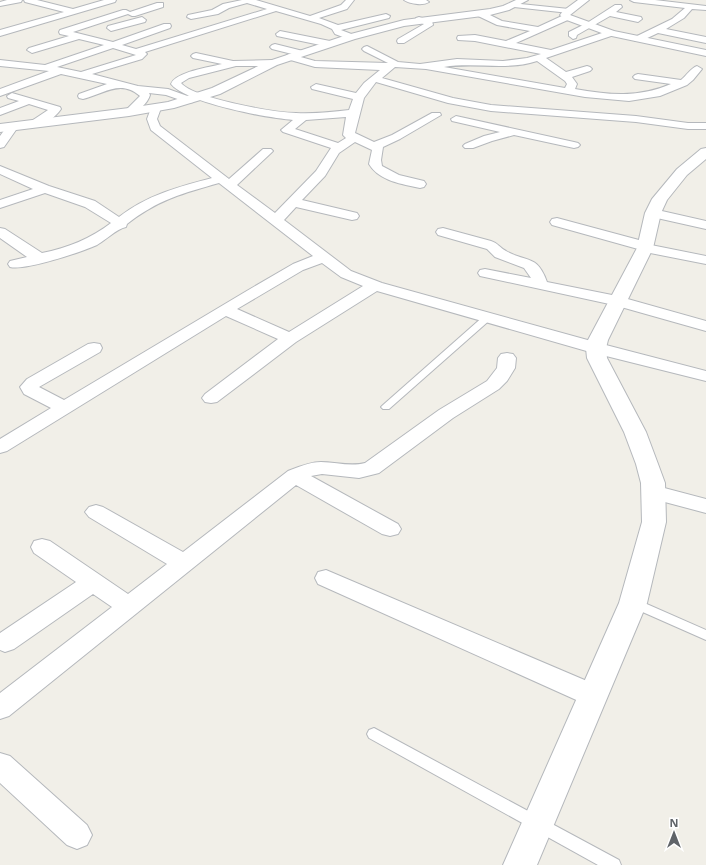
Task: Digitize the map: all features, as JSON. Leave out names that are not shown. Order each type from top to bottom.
[{"type":"street","points":[[0,4],[18,0]]},
{"type":"street","points":[[29,0],[71,11]]},
{"type":"street","points":[[3,32],[112,0]]},
{"type":"street","points":[[312,18],[344,7],[350,0]]},
{"type":"street","points":[[408,0],[425,2]]},
{"type":"street","points":[[508,44],[539,30],[568,14],[584,0]]},
{"type":"street","points":[[634,0],[706,8]]},
{"type":"street","points":[[191,17],[211,13],[222,7],[249,1],[276,4],[286,13],[324,22],[337,28],[338,32],[351,37]]},
{"type":"street","points":[[0,128],[156,108],[189,100],[216,91],[273,63],[351,37],[393,25],[419,20],[479,13],[518,2],[568,14],[611,33],[705,52]]},
{"type":"street","points":[[137,52],[256,16],[276,4]]},
{"type":"street","points":[[94,5],[138,17]]},
{"type":"street","points":[[104,67],[32,50],[138,17],[160,5]]},
{"type":"street","points":[[638,39],[678,18],[688,11],[690,6]]},
{"type":"street","points":[[286,13],[301,8]]},
{"type":"street","points":[[589,40],[572,35],[618,8]]},
{"type":"street","points":[[231,9],[256,16]]},
{"type":"street","points":[[211,13],[243,20]]},
{"type":"street","points":[[479,13],[500,23],[539,30]]},
{"type":"street","points":[[610,13],[640,22],[623,36]]},
{"type":"street","points":[[39,14],[54,17]]},
{"type":"street","points":[[337,28],[386,16]]},
{"type":"street","points":[[67,82],[104,67],[142,56],[137,52],[113,44],[63,32],[138,17]]},
{"type":"street","points":[[371,20],[393,25]]},
{"type":"street","points":[[401,41],[429,25],[429,23],[419,20]]},
{"type":"street","points":[[48,67],[113,44],[170,27],[154,23],[117,32],[113,36],[51,54]]},
{"type":"street","points":[[656,30],[706,40]]},
{"type":"street","points":[[3,32],[26,36]]},
{"type":"street","points":[[275,47],[315,64],[428,66],[457,62],[515,63],[611,33]]},
{"type":"street","points":[[280,34],[330,44]]},
{"type":"street","points":[[461,38],[470,37],[551,53]]},
{"type":"street","points":[[367,49],[393,62],[391,66],[375,79],[359,97],[349,135],[378,148],[374,162],[376,167],[397,178],[420,184]]},
{"type":"street","points":[[514,56],[530,49]]},
{"type":"street","points":[[196,56],[236,63],[273,63]]},
{"type":"street","points":[[538,57],[565,76],[572,84],[569,91]]},
{"type":"street","points":[[0,63],[48,67],[85,74],[138,89],[168,92],[189,100]]},
{"type":"street","points":[[236,63],[186,76],[177,81],[178,87],[201,96],[265,113],[304,116],[355,113]]},
{"type":"street","points":[[0,74],[23,64]]},
{"type":"street","points":[[428,66],[569,91],[614,97],[640,97],[656,94],[683,83],[690,78],[697,69]]},
{"type":"street","points":[[565,76],[586,69]]},
{"type":"street","points":[[0,93],[62,70]]},
{"type":"street","points":[[638,77],[683,83]]},
{"type":"street","points":[[375,79],[430,95],[478,106],[553,114],[618,117],[688,126],[706,126]]},
{"type":"street","points":[[83,96],[118,83]]},
{"type":"street","points":[[316,87],[359,97]]},
{"type":"street","points":[[129,112],[144,99],[145,94],[138,89]]},
{"type":"street","points":[[12,96],[56,110],[34,124]]},
{"type":"street","points":[[614,97],[605,110],[618,117]]},
{"type":"street","points":[[478,106],[492,99]]},
{"type":"street","points":[[0,112],[29,101]]},
{"type":"street","points":[[156,108],[152,119],[155,128],[346,274],[375,285],[596,348],[706,376]]},
{"type":"street","points":[[470,146],[488,138],[538,124],[553,114]]},
{"type":"street","points":[[375,146],[396,137],[436,115]]},
{"type":"street","points":[[304,116],[287,130],[340,147]]},
{"type":"street","points":[[574,125],[583,116]]},
{"type":"street","points":[[456,119],[574,145]]},
{"type":"street","points":[[0,145],[12,127]]},
{"type":"street","points":[[276,220],[321,173],[334,151],[354,138]]},
{"type":"street","points":[[15,264],[68,251],[90,243],[121,224],[133,212],[163,197],[226,182],[268,151]]},
{"type":"street","points":[[520,865],[592,695],[633,603],[654,522],[653,483],[634,432],[597,358],[596,348],[598,340],[645,247],[653,213],[660,199],[682,172],[706,152]]},
{"type":"street","points":[[0,170],[45,189],[90,204],[121,224]]},
{"type":"street","points":[[2,201],[45,189]]},
{"type":"street","points":[[293,202],[352,216]]},
{"type":"street","points":[[653,213],[706,224]]},
{"type":"street","points":[[557,222],[645,247],[706,260]]},
{"type":"street","points":[[0,232],[39,258]]},
{"type":"street","points":[[443,232],[492,246],[500,255],[527,263],[537,272],[540,283]]},
{"type":"street","points":[[0,447],[298,267],[323,257]]},
{"type":"street","points":[[485,272],[617,301],[706,326]]},
{"type":"street","points":[[211,398],[290,338],[375,285]]},
{"type":"street","points":[[225,310],[290,338]]},
{"type":"street","points":[[65,408],[30,390],[29,387],[33,383],[94,348]]},
{"type":"street","points":[[0,708],[295,476],[306,470],[321,468],[362,472],[372,468],[446,414],[493,385],[501,377],[506,368],[507,358]]},
{"type":"street","points":[[295,476],[390,529]]},
{"type":"street","points":[[653,492],[706,506]]},
{"type":"street","points":[[96,512],[183,563]]},
{"type":"street","points":[[42,547],[128,606]]},
{"type":"street","points":[[326,578],[592,695]]},
{"type":"street","points":[[5,642],[93,582]]},
{"type":"street","points":[[3,773],[77,835]]},
{"type":"lane","points":[[386,407],[488,317]]},
{"type":"lane","points":[[633,603],[706,635]]},
{"type":"lane","points":[[374,734],[612,865]]}]
